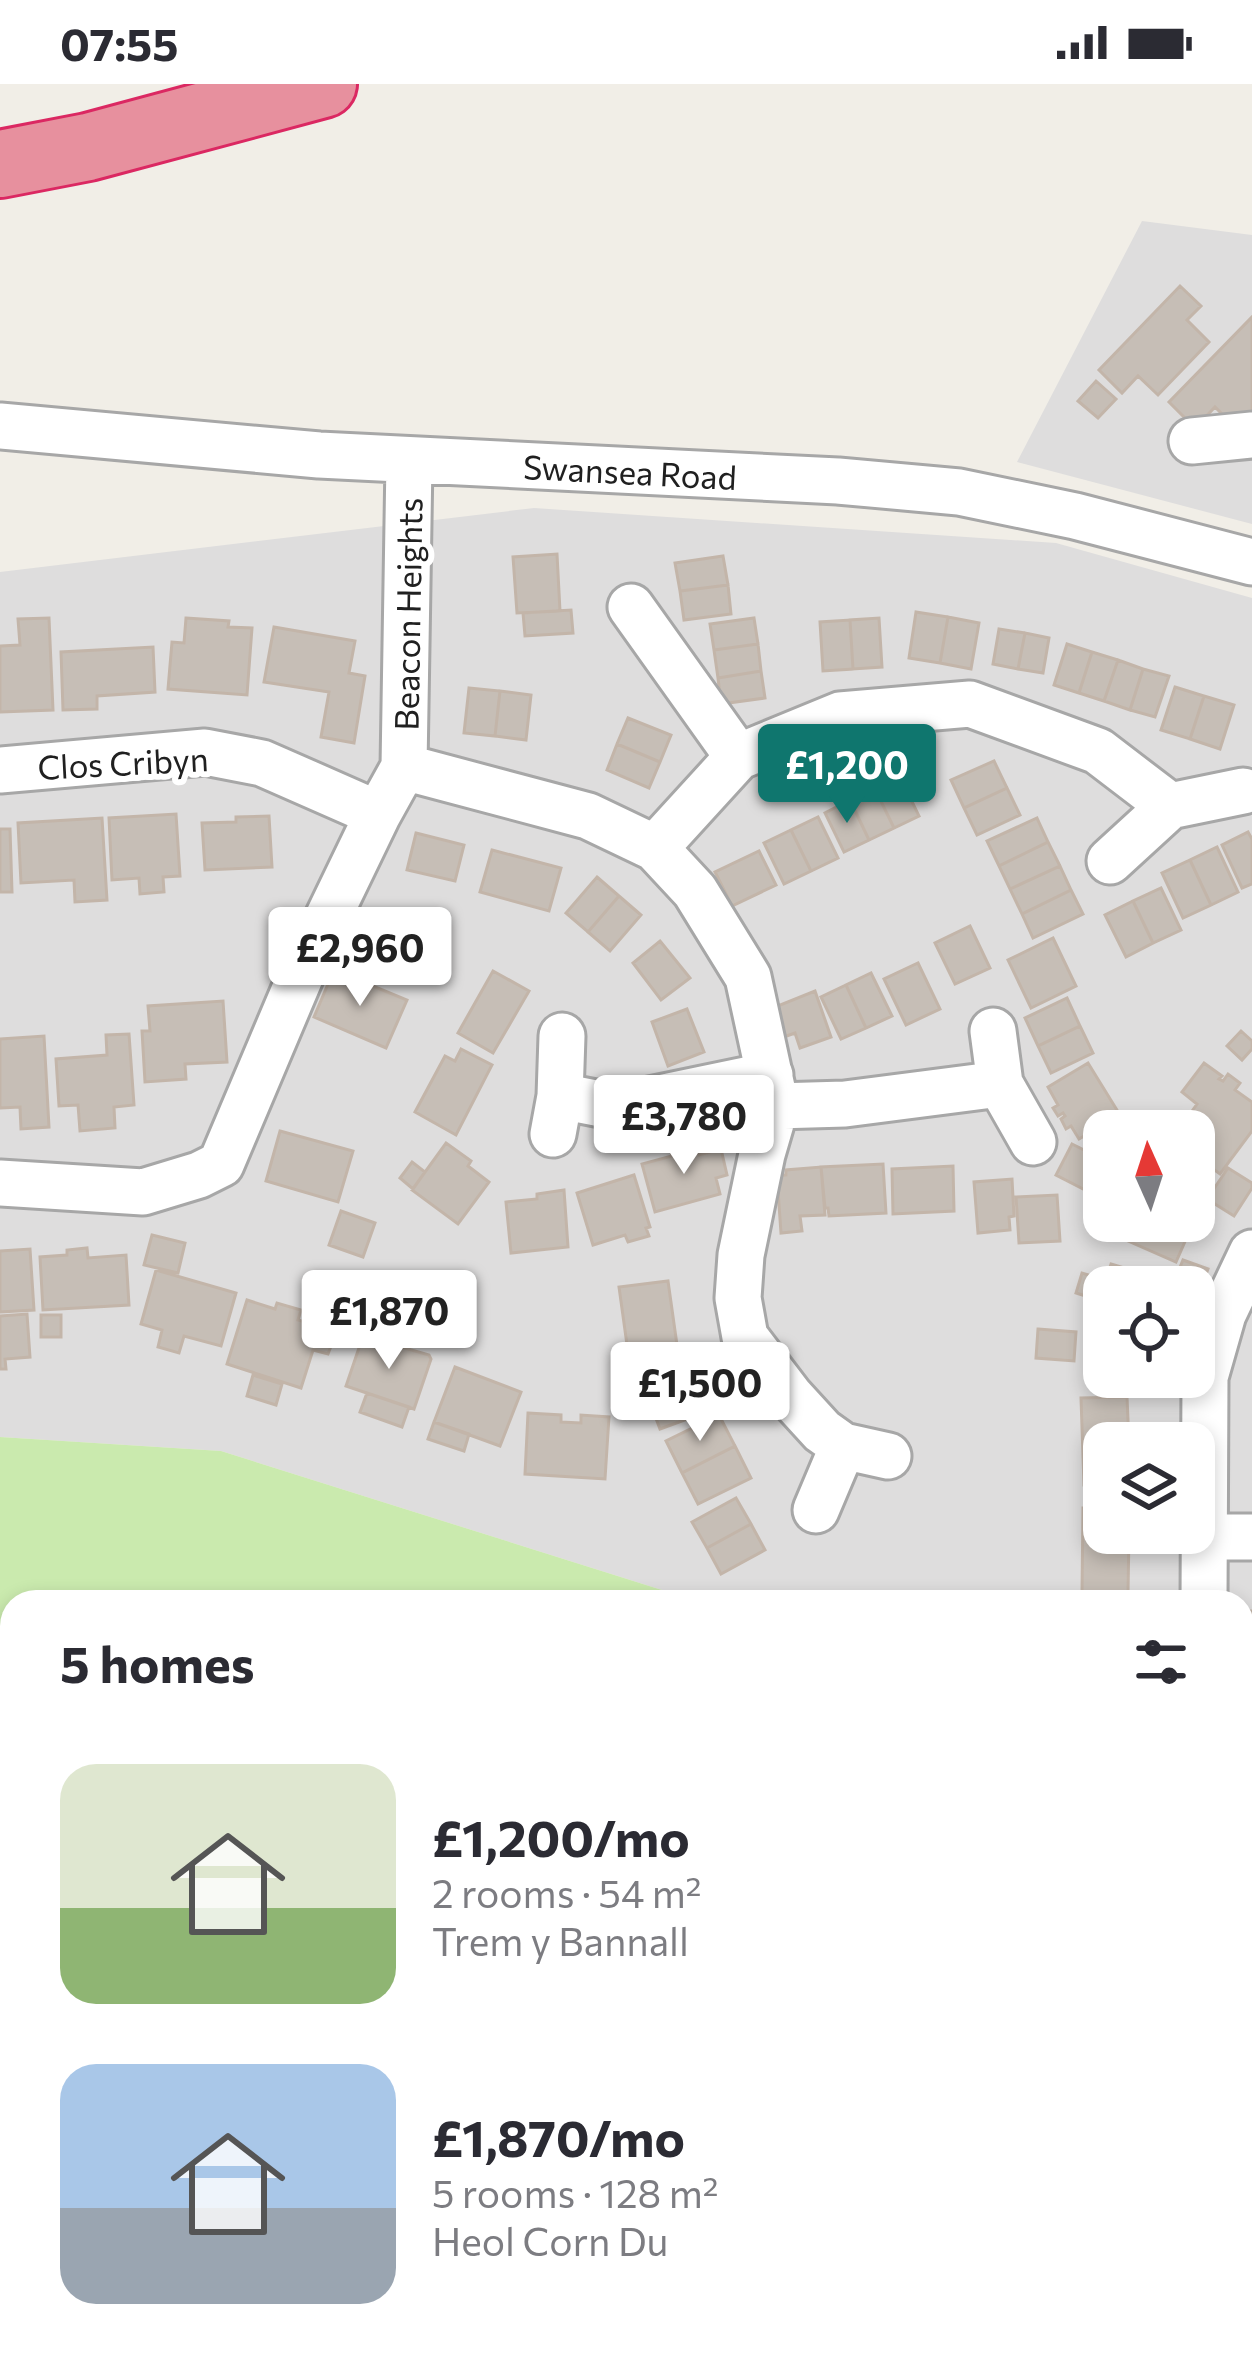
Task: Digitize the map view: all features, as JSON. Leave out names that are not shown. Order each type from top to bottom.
[{"type":"highway","points":[[0,164],[88,147],[323,84]]},
{"type":"street","name":"Swansea Road","points":[[0,426],[409,460],[838,481],[959,492],[1076,516],[1252,562]]},
{"type":"street","points":[[1192,441],[1252,435]]},
{"type":"street","name":"Beacon Heights","points":[[0,1183],[143,1192],[221,1164],[306,963],[404,767],[409,460]]},
{"type":"street","points":[[631,607],[738,757]]},
{"type":"street","points":[[655,848],[738,757],[840,715],[970,704],[1098,752],[1170,806]]},
{"type":"street","name":"Clos Cribyn","points":[[0,770],[205,752],[262,763],[378,814]]},
{"type":"street","name":"Beacon Heights","points":[[404,767],[588,816],[655,848],[694,891],[748,977],[773,1090],[741,1255],[738,1298],[745,1337],[822,1431],[843,1446],[888,1456]]},
{"type":"street","points":[[1110,861],[1170,806],[1243,791]]},
{"type":"street","points":[[993,1031],[1000,1084],[1034,1142]]},
{"type":"street","points":[[562,1036],[556,1115],[773,1090],[845,1104],[1000,1084]]},
{"type":"street","points":[[1205,1422],[1205,1377],[1223,1314],[1252,1253]]},
{"type":"street","points":[[816,1510],[843,1446]]},
{"type":"street","points":[[1215,1537],[1252,1537]]},
{"type":"street","points":[[1204,1554],[1204,1590]]},
{"type":"shaded area","points":[[1142,221],[1252,235],[1252,524],[1017,462]]},
{"type":"shaded area","points":[[534,508],[1056,543],[1252,598],[1252,1590],[662,1590],[221,1451],[0,1437],[0,572]]},
{"type":"green space","points":[[0,1437],[221,1451],[662,1590],[0,1590]]},
{"type":"building","points":[[1180,286],[1201,306],[1187,320],[1209,342],[1158,395],[1138,376],[1122,393],[1099,370]]},
{"type":"building","points":[[1252,317],[1252,411],[1236,428],[1215,407],[1195,428],[1169,402]]},
{"type":"building","points":[[1096,381],[1116,399],[1098,418],[1078,401]]},
{"type":"building","points":[[557,554],[560,611],[517,613],[513,557]]},
{"type":"building","points":[[723,556],[728,585],[680,591],[675,563]]},
{"type":"building","points":[[728,585],[731,614],[684,620],[680,591]]},
{"type":"building","points":[[571,610],[573,633],[525,636],[523,613]]},
{"type":"building","points":[[916,612],[948,617],[940,663],[909,658]]},
{"type":"building","points":[[948,617],[979,623],[971,669],[940,663]]},
{"type":"building","points":[[49,618],[53,710],[0,712],[0,646],[20,645],[18,619]]},
{"type":"building","points":[[186,618],[252,628],[247,695],[168,689],[172,642],[184,643]]},
{"type":"building","points":[[754,618],[758,644],[714,650],[710,624]]},
{"type":"building","points":[[879,618],[882,667],[853,669],[850,620]]},
{"type":"building","points":[[850,620],[853,669],[823,671],[820,622]]},
{"type":"building","points":[[274,627],[355,641],[349,673],[365,676],[354,743],[321,737],[329,692],[264,682]]},
{"type":"building","points":[[999,629],[1025,633],[1018,669],[993,664]]},
{"type":"building","points":[[1025,633],[1049,638],[1043,673],[1018,669]]},
{"type":"building","points":[[758,644],[761,671],[718,678],[714,650]]},
{"type":"building","points":[[1067,644],[1092,652],[1079,693],[1054,685]]},
{"type":"building","points":[[153,647],[155,692],[97,696],[97,709],[63,710],[61,652]]},
{"type":"building","points":[[1092,652],[1118,660],[1104,701],[1079,693]]},
{"type":"building","points":[[1118,660],[1143,669],[1130,710],[1104,701]]},
{"type":"building","points":[[1143,669],[1169,676],[1155,717],[1130,710]]},
{"type":"building","points":[[761,671],[765,698],[721,704],[718,678]]},
{"type":"building","points":[[1175,687],[1204,696],[1190,739],[1161,730]]},
{"type":"building","points":[[469,688],[500,691],[495,736],[464,733]]},
{"type":"building","points":[[500,691],[531,695],[526,740],[495,736]]},
{"type":"building","points":[[1204,696],[1234,705],[1220,749],[1190,739]]},
{"type":"building","points":[[628,718],[671,735],[660,762],[617,744]]},
{"type":"building","points":[[617,744],[660,762],[649,788],[607,770]]},
{"type":"building","points":[[994,761],[1007,788],[964,808],[951,780]]},
{"type":"building","points":[[900,777],[919,816],[894,828],[875,789]]},
{"type":"building","points":[[1007,788],[1020,815],[977,835],[964,808]]},
{"type":"building","points":[[875,789],[894,828],[869,840],[850,800]]},
{"type":"building","points":[[850,800],[869,840],[844,852],[825,813]]},
{"type":"building","points":[[176,814],[180,876],[163,877],[164,892],[140,894],[139,878],[112,880],[109,818]]},
{"type":"building","points":[[269,816],[272,867],[205,870],[202,823]]},
{"type":"building","points":[[818,817],[838,858],[811,871],[791,830]]},
{"type":"building","points":[[102,818],[107,900],[75,902],[74,880],[21,883],[18,823]]},
{"type":"building","points":[[1037,818],[1048,842],[999,866],[987,841]]},
{"type":"building","points":[[0,829],[10,829],[12,892],[0,892]]},
{"type":"building","points":[[791,830],[811,871],[784,884],[764,843]]},
{"type":"building","points":[[1248,832],[1252,884],[1242,888],[1222,845]]},
{"type":"building","points":[[416,833],[464,845],[455,881],[407,870]]},
{"type":"building","points":[[1048,842],[1060,866],[1010,889],[999,866]]},
{"type":"building","points":[[1217,847],[1238,892],[1211,905],[1190,860]]},
{"type":"building","points":[[492,850],[561,868],[549,911],[480,892]]},
{"type":"building","points":[[759,851],[776,885],[732,906],[715,872]]},
{"type":"building","points":[[1190,860],[1211,905],[1183,918],[1162,873]]},
{"type":"building","points":[[1060,866],[1071,890],[1022,914],[1010,889]]},
{"type":"building","points":[[597,877],[619,896],[588,932],[566,913]]},
{"type":"building","points":[[1161,888],[1181,930],[1153,943],[1133,901]]},
{"type":"building","points":[[1071,890],[1083,914],[1033,938],[1022,914]]},
{"type":"building","points":[[619,896],[641,915],[610,951],[588,932]]},
{"type":"building","points":[[1133,901],[1153,943],[1126,957],[1105,915]]},
{"type":"building","points":[[970,926],[990,968],[955,984],[935,943]]},
{"type":"building","points":[[1053,938],[1076,986],[1031,1008],[1008,960]]},
{"type":"building","points":[[660,941],[690,978],[661,1000],[633,963]]},
{"type":"building","points":[[918,963],[940,1009],[906,1025],[884,979]]},
{"type":"building","points":[[334,970],[407,1000],[386,1048],[314,1017]]},
{"type":"building","points":[[493,971],[529,991],[493,1053],[458,1033]]},
{"type":"building","points":[[871,973],[892,1016],[866,1028],[846,985]]},
{"type":"building","points":[[846,985],[866,1028],[841,1039],[821,997]]},
{"type":"building","points":[[815,991],[831,1037],[800,1048],[795,1033],[781,1038],[770,1009]]},
{"type":"building","points":[[1067,998],[1080,1026],[1038,1046],[1025,1018]]},
{"type":"building","points":[[223,1001],[227,1062],[185,1064],[186,1079],[145,1082],[142,1031],[150,1031],[148,1006]]},
{"type":"building","points":[[687,1009],[704,1052],[668,1066],[652,1022]]},
{"type":"building","points":[[1080,1026],[1093,1053],[1051,1073],[1038,1046]]},
{"type":"building","points":[[1241,1031],[1252,1041],[1252,1049],[1242,1060],[1227,1046]]},
{"type":"building","points":[[129,1034],[134,1105],[114,1107],[115,1128],[80,1131],[78,1105],[59,1106],[56,1059],[107,1055],[106,1035]]},
{"type":"building","points":[[44,1036],[49,1127],[21,1129],[20,1107],[0,1108],[0,1039]]},
{"type":"building","points":[[461,1049],[492,1065],[456,1135],[415,1112],[445,1056],[455,1061]]},
{"type":"building","points":[[1088,1063],[1117,1110],[1083,1110],[1083,1137],[1079,1139],[1071,1126],[1066,1129],[1063,1113],[1058,1116],[1053,1108],[1058,1105],[1048,1087]]},
{"type":"building","points":[[1204,1063],[1222,1076],[1219,1079],[1223,1081],[1228,1074],[1240,1083],[1235,1090],[1252,1102],[1252,1131],[1220,1174],[1215,1170],[1215,1110],[1193,1110],[1197,1104],[1182,1092]]},
{"type":"building","points":[[280,1131],[353,1151],[338,1202],[266,1181]]},
{"type":"building","points":[[446,1143],[489,1182],[458,1224],[412,1190]]},
{"type":"building","points":[[1072,1144],[1083,1150],[1083,1189],[1056,1175]]},
{"type":"building","points":[[696,1145],[699,1155],[721,1149],[727,1175],[716,1178],[720,1194],[655,1212],[642,1164]]},
{"type":"building","points":[[412,1162],[425,1172],[413,1189],[400,1178]]},
{"type":"building","points":[[883,1164],[886,1213],[829,1216],[821,1167]]},
{"type":"building","points":[[953,1166],[954,1211],[893,1214],[892,1169]]},
{"type":"building","points":[[821,1167],[825,1215],[800,1216],[802,1231],[781,1233],[777,1176],[786,1175],[786,1170]]},
{"type":"building","points":[[1228,1168],[1252,1183],[1234,1216],[1215,1204],[1215,1187]]},
{"type":"building","points":[[634,1175],[649,1236],[628,1242],[625,1235],[593,1245],[577,1193]]},
{"type":"building","points":[[1012,1179],[1010,1230],[978,1233],[974,1182]]},
{"type":"building","points":[[564,1190],[568,1247],[511,1253],[506,1202]]},
{"type":"building","points":[[1057,1195],[1060,1241],[1019,1243],[1016,1197]]},
{"type":"building","points":[[341,1211],[375,1223],[363,1257],[329,1245]]},
{"type":"building","points":[[152,1235],[185,1243],[178,1273],[144,1265]]},
{"type":"building","points":[[1130,1242],[1185,1242],[1176,1262]]},
{"type":"building","points":[[87,1248],[88,1258],[126,1255],[129,1305],[43,1310],[40,1257]]},
{"type":"building","points":[[30,1249],[34,1310],[0,1312],[0,1251]]},
{"type":"building","points":[[156,1270],[236,1293],[221,1346],[184,1336],[179,1353],[158,1347],[162,1330],[141,1324]]},
{"type":"building","points":[[316,1281],[352,1292],[328,1354],[313,1350],[301,1388],[227,1364],[247,1300],[275,1309],[277,1303],[301,1310],[298,1320],[312,1324],[315,1316],[306,1314]]},
{"type":"building","points":[[668,1281],[677,1345],[628,1352],[619,1287]]},
{"type":"building","points":[[27,1314],[30,1357],[5,1359],[6,1369],[0,1369],[0,1316]]},
{"type":"building","points":[[41,1315],[61,1315],[61,1337],[41,1337]]},
{"type":"building","points":[[1038,1329],[1076,1332],[1074,1361],[1036,1358]]},
{"type":"building","points":[[363,1336],[429,1355],[414,1409],[346,1386]]},
{"type":"building","points":[[689,1355],[709,1411],[660,1429],[639,1373]]},
{"type":"building","points":[[455,1367],[521,1392],[500,1446],[434,1422]]},
{"type":"building","points":[[253,1375],[282,1384],[276,1405],[247,1396]]},
{"type":"building","points":[[367,1393],[409,1407],[402,1427],[360,1412]]},
{"type":"building","points":[[1081,1398],[1127,1398],[1128,1422],[1083,1422],[1083,1456]]},
{"type":"building","points":[[528,1413],[561,1415],[561,1422],[581,1423],[581,1415],[609,1417],[605,1479],[525,1474]]},
{"type":"building","points":[[719,1415],[735,1446],[682,1473],[666,1441]]},
{"type":"building","points":[[434,1422],[469,1434],[464,1451],[428,1439]]},
{"type":"building","points":[[735,1446],[751,1478],[698,1504],[682,1473]]},
{"type":"building","points":[[736,1498],[751,1524],[707,1548],[692,1522]]},
{"type":"building","points":[[1083,1508],[1083,1554],[1129,1554],[1128,1590],[1082,1590]]},
{"type":"building","points":[[751,1524],[765,1550],[721,1574],[707,1548]]}]
